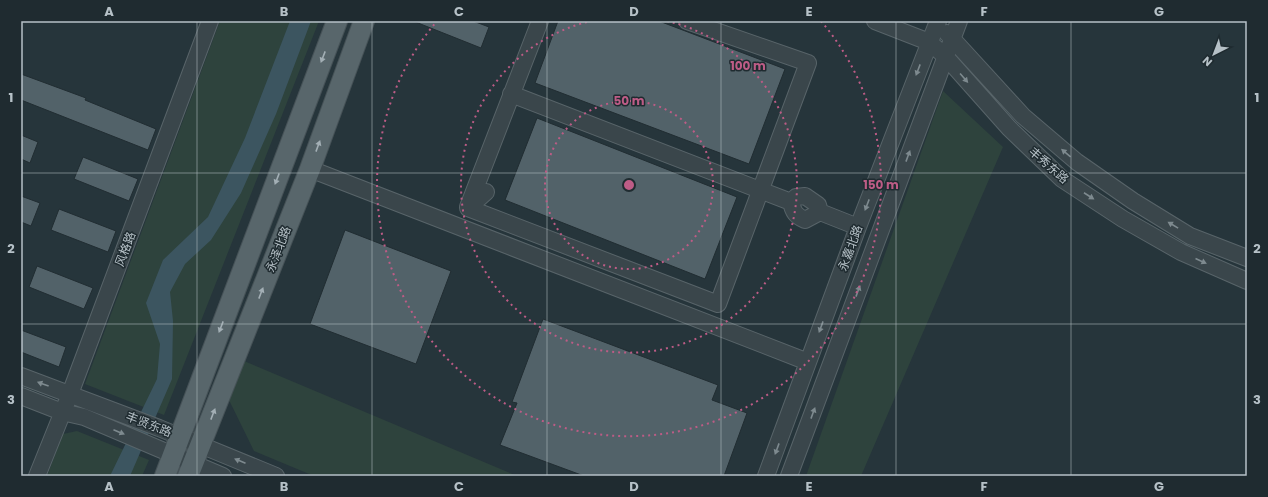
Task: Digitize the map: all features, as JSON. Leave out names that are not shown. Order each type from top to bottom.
[{"type":"main road","points":[[165,476],[337,21]]},
{"type":"main road","name":"永泽北路","points":[[191,470],[310,169],[364,21]]},
{"type":"street","name":"风格路","points":[[37,476],[70,394],[210,21]]},
{"type":"street","points":[[460,227],[540,21]]},
{"type":"street","points":[[468,208],[718,304],[808,62],[687,21]]},
{"type":"street","name":"丰秀东路","points":[[875,21],[929,42],[945,56],[1008,128],[1062,179],[1123,219],[1181,252],[1247,281]]},
{"type":"street","name":"永嘉北路","points":[[789,476],[959,21]]},
{"type":"street","name":"丰秀东路","points":[[935,22],[952,38],[1023,116],[1077,162],[1133,201],[1190,236],[1247,258]]},
{"type":"street","name":"永嘉北路","points":[[766,476],[858,227],[929,42],[935,22]]},
{"type":"street","points":[[511,94],[791,202],[796,197],[805,196],[818,205],[820,212],[858,227]]},
{"type":"street","points":[[310,169],[808,362]]},
{"type":"street","points":[[468,208],[486,192]]},
{"type":"street","name":"丰贤东路","points":[[21,376],[201,444],[276,476]]},
{"type":"street","name":"丰贤东路","points":[[21,396],[62,412],[84,417],[154,447],[172,456],[191,470],[223,476]]},
{"type":"green space","points":[[220,21],[319,21],[164,415],[85,384]]},
{"type":"green space","points":[[943,91],[1003,147],[861,476],[806,476]]},
{"type":"green space","points":[[244,361],[517,476],[314,476],[254,451],[229,400]]},
{"type":"green space","points":[[77,431],[149,460],[142,476],[47,476],[63,434]]},
{"type":"water","points":[[290,21],[311,21],[276,114],[241,193],[211,240],[185,264],[170,292],[173,321],[172,379],[130,476],[110,476],[157,379],[160,344],[146,303],[163,260],[208,217],[245,138]]},
{"type":"building","points":[[413,21],[473,21],[489,27],[481,48]]},
{"type":"building","points":[[558,21],[659,21],[785,69],[749,164],[535,83]]},
{"type":"building","points":[[21,74],[86,98],[85,100],[156,129],[148,150],[21,100]]},
{"type":"building","points":[[537,118],[737,197],[705,279],[505,200]]},
{"type":"building","points":[[21,135],[38,142],[30,163],[21,159]]},
{"type":"building","points":[[83,157],[138,179],[129,201],[74,179]]},
{"type":"building","points":[[21,196],[40,203],[31,226],[21,222]]},
{"type":"building","points":[[59,209],[116,231],[108,252],[51,230]]},
{"type":"building","points":[[345,230],[451,271],[416,364],[310,324]]},
{"type":"building","points":[[37,266],[93,288],[84,309],[29,287]]},
{"type":"building","points":[[543,319],[718,385],[712,400],[747,413],[724,476],[584,476],[500,445],[517,403],[512,402]]},
{"type":"building","points":[[21,330],[66,347],[59,367],[21,352]]}]
